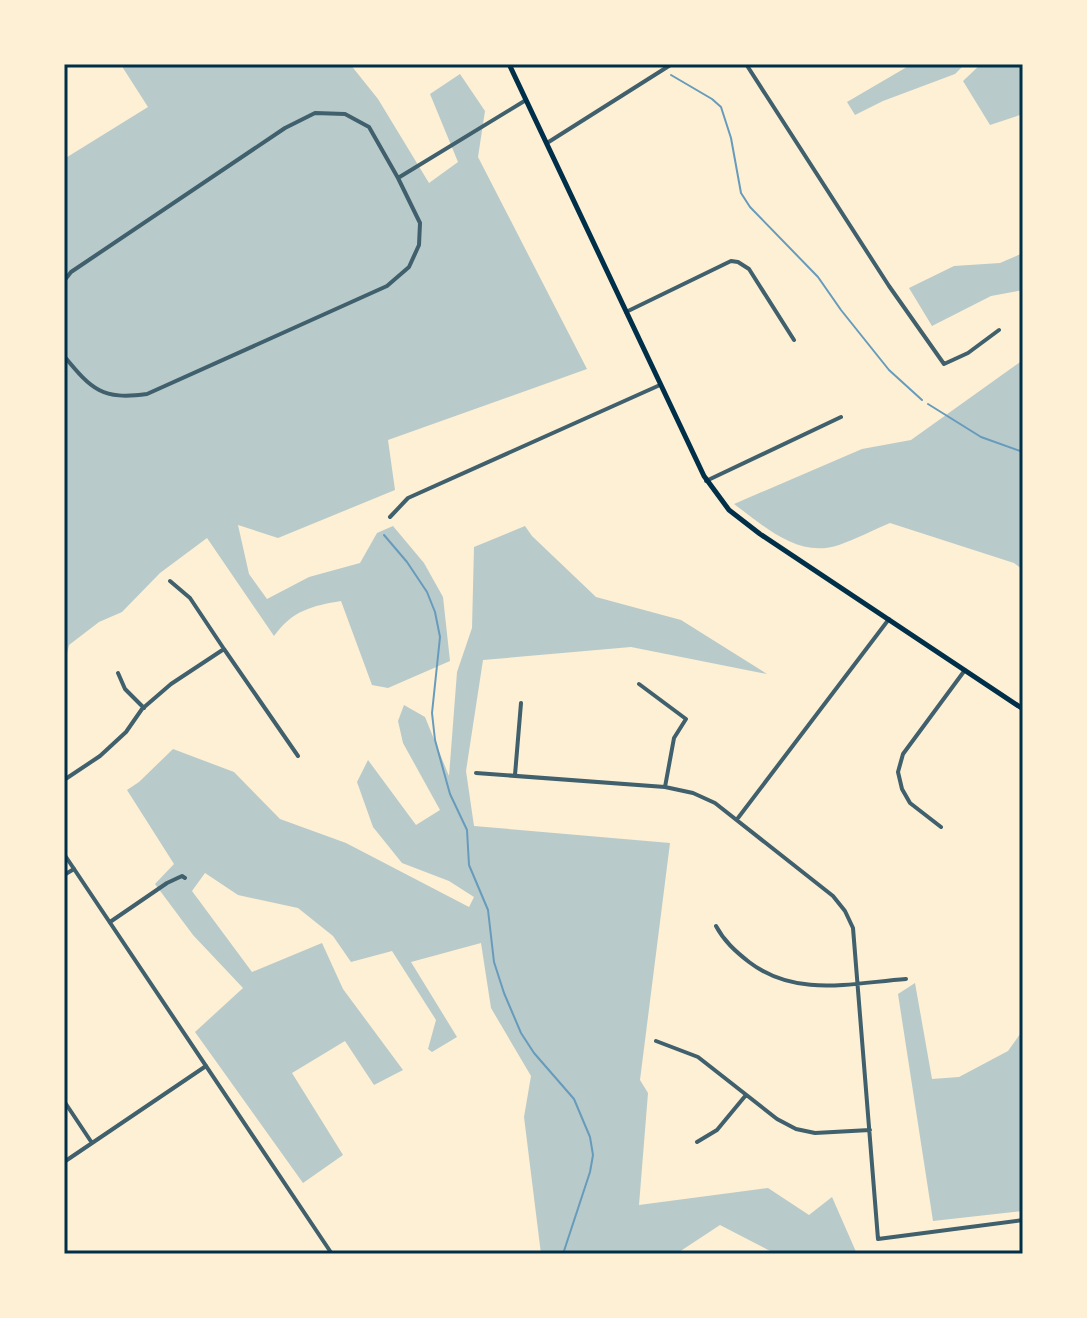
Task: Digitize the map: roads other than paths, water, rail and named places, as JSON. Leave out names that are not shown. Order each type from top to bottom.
[{"type":"main road","points":[[509,64],[706,481],[729,510],[1023,709]]},
{"type":"street","points":[[547,143],[672,64]]},
{"type":"street","points":[[746,64],[889,286],[942,362],[948,365],[999,330]]},
{"type":"street","points":[[398,178],[527,100]]},
{"type":"street","points":[[64,281],[71,272],[285,128],[315,113],[345,114],[369,127],[420,223],[419,245],[409,267],[387,286],[147,394],[120,398],[93,387],[64,356]]},
{"type":"street","points":[[626,312],[731,261],[738,262],[749,269],[794,340]]},
{"type":"street","points":[[390,517],[408,498],[660,385]]},
{"type":"street","points":[[706,481],[841,417]]},
{"type":"street","points":[[170,581],[190,598],[298,756]]},
{"type":"street","points":[[737,818],[889,619]]},
{"type":"street","points":[[64,780],[100,756],[171,684],[224,649]]},
{"type":"street","points":[[941,827],[910,803],[902,789],[898,772],[903,754],[965,670]]},
{"type":"street","points":[[118,673],[125,689],[144,708]]},
{"type":"street","points":[[639,684],[686,719],[674,738],[665,787]]},
{"type":"street","points":[[515,775],[521,703]]},
{"type":"street","points":[[476,773],[665,787],[693,793],[737,818],[833,896],[853,928],[878,1239],[1023,1220]]},
{"type":"street","points":[[64,854],[332,1254]]},
{"type":"street","points":[[64,875],[74,869]]},
{"type":"street","points":[[110,922],[167,883],[182,876],[185,878]]},
{"type":"street","points":[[716,926],[724,941],[762,972],[776,979],[814,985],[906,979]]},
{"type":"street","points":[[656,1041],[698,1057],[777,1119],[796,1129],[825,1133],[870,1130]]},
{"type":"street","points":[[64,1162],[206,1066]]},
{"type":"street","points":[[697,1142],[717,1130],[746,1095]]},
{"type":"street","points":[[64,1101],[92,1143]]},
{"type":"waterway","points":[[671,75],[721,107],[731,138],[741,193],[750,207],[818,277],[889,370],[922,400]]},
{"type":"waterway","points":[[928,404],[981,437],[1023,452]]},
{"type":"waterway","points":[[384,535],[427,592],[435,612],[440,637],[432,713],[435,740],[450,794],[467,830],[469,865],[488,910],[494,962],[504,993],[521,1033],[574,1099],[590,1137],[593,1155],[590,1172],[563,1254]]}]
